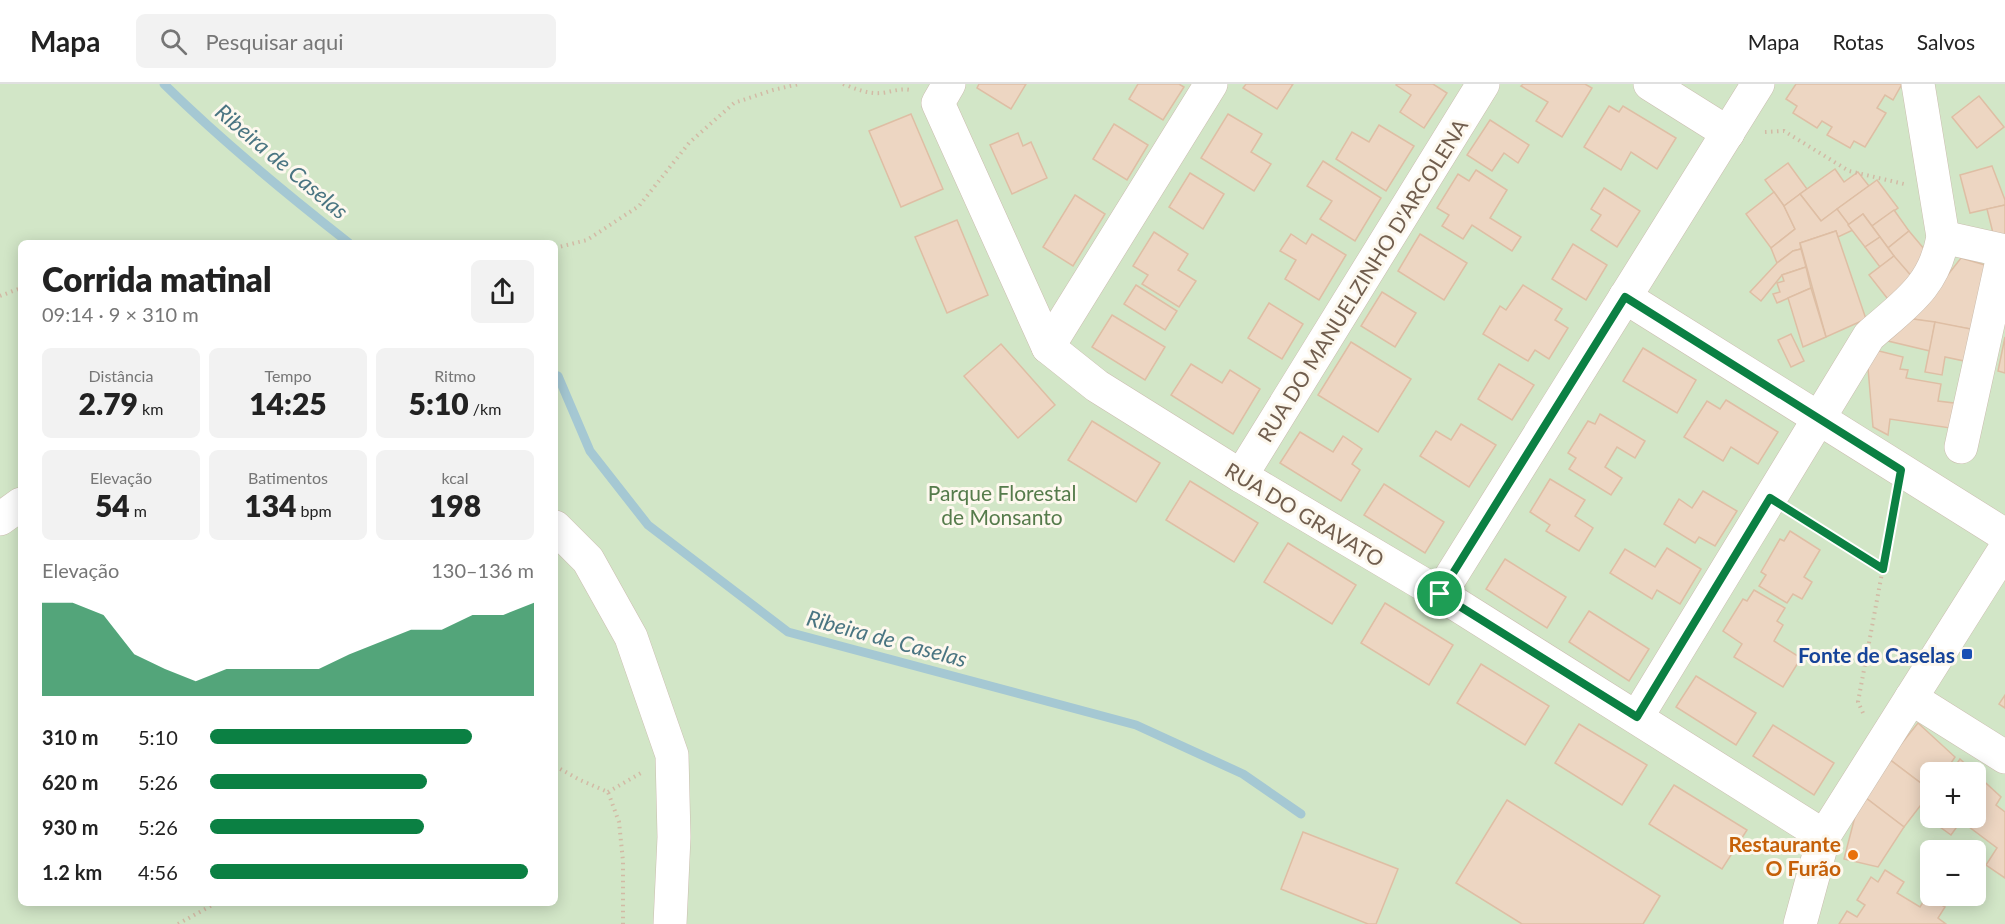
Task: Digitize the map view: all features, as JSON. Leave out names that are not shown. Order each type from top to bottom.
[{"type":"street","points":[[1048,347],[1211,84]]},
{"type":"street","name":"RUA DO MANUELZINHO D'ARCOLENA","points":[[1241,476],[1483,84]]},
{"type":"street","points":[[1650,84],[1728,133]]},
{"type":"street","points":[[1440,594],[1758,84]]},
{"type":"street","points":[[1637,717],[1869,336],[1919,292],[1939,258],[1943,237],[1918,84]]},
{"type":"street","name":"RUA DO GRAVATO","points":[[944,93],[1048,347],[1097,386],[1241,476],[1440,594],[1824,836]]},
{"type":"street","points":[[1943,237],[2005,251],[1961,447]]},
{"type":"street","points":[[1625,297],[2005,535]]},
{"type":"street","points":[[0,519],[18,506]]},
{"type":"street","points":[[558,530],[588,560],[631,637],[672,755],[674,837],[670,924]]},
{"type":"street","points":[[1800,924],[1824,836],[2005,549]]},
{"type":"street","points":[[1911,698],[2005,757]]},
{"type":"path","points":[[558,247],[587,240],[639,206],[688,143],[734,103],[799,84]]},
{"type":"path","points":[[843,84],[862,91],[880,93],[903,89],[944,93]]},
{"type":"path","points":[[1728,133],[1784,132],[1849,171],[1935,191]]},
{"type":"path","points":[[0,296],[18,289]]},
{"type":"path","points":[[1880,747],[1858,702],[1901,470]]},
{"type":"path","points":[[1770,498],[1883,569]]},
{"type":"path","points":[[558,768],[608,792],[619,822],[623,861],[623,924]]},
{"type":"path","points":[[178,924],[211,906]]},
{"type":"green space","name":"Parque Florestal de Monsanto","points":[[0,84],[2005,84],[2005,924],[0,924]]},
{"type":"building","points":[[979,84],[1026,84],[1011,109],[977,88]]},
{"type":"building","points":[[1138,84],[1179,84],[1184,87],[1163,120],[1129,99]]},
{"type":"building","points":[[1246,84],[1293,84],[1277,109],[1243,88]]},
{"type":"building","points":[[1397,84],[1433,84],[1447,93],[1424,128],[1400,112],[1411,95]]},
{"type":"building","points":[[1523,84],[1585,84],[1592,88],[1562,137],[1536,121],[1548,102],[1521,86]]},
{"type":"building","points":[[1796,84],[1902,84],[1893,100],[1885,95],[1877,108],[1886,113],[1865,147],[1854,141],[1850,148],[1827,135],[1832,127],[1822,121],[1817,128],[1793,113],[1797,106],[1786,99]]},
{"type":"building","points":[[1979,96],[2004,127],[1977,148],[1952,117]]},
{"type":"building","points":[[1609,106],[1619,112],[1623,106],[1676,138],[1657,169],[1631,152],[1621,170],[1584,147]]},
{"type":"building","points":[[911,114],[943,189],[901,207],[869,131]]},
{"type":"building","points":[[1228,114],[1262,134],[1251,152],[1271,164],[1254,191],[1201,158]]},
{"type":"building","points":[[1490,120],[1529,145],[1518,163],[1504,153],[1492,171],[1467,155]]},
{"type":"building","points":[[1114,124],[1148,145],[1127,180],[1093,159]]},
{"type":"building","points":[[1379,125],[1414,146],[1386,191],[1336,159],[1352,132],[1369,142]]},
{"type":"building","points":[[1018,133],[1023,146],[1031,142],[1047,178],[1012,194],[990,145]]},
{"type":"building","points":[[1323,161],[1381,198],[1355,241],[1320,219],[1332,201],[1307,186]]},
{"type":"building","points":[[1788,163],[1807,189],[1784,206],[1765,180]]},
{"type":"building","points":[[1992,166],[2005,205],[1970,213],[1960,175]]},
{"type":"building","points":[[1835,169],[1844,182],[1858,172],[1869,186],[1821,221],[1800,194]]},
{"type":"building","points":[[1476,170],[1507,190],[1490,218],[1521,237],[1512,251],[1472,225],[1463,239],[1442,226],[1449,215],[1437,208],[1458,174],[1469,181]]},
{"type":"building","points":[[1190,173],[1224,194],[1203,229],[1169,207]]},
{"type":"building","points":[[1877,180],[1898,208],[1872,226],[1863,214],[1848,225],[1837,209]]},
{"type":"building","points":[[1604,188],[1640,211],[1617,247],[1591,230],[1601,215],[1591,209]]},
{"type":"building","points":[[1774,192],[1795,229],[1771,248],[1746,214]]},
{"type":"building","points":[[1800,194],[1821,221],[1837,209],[1853,230],[1838,237],[1836,231],[1800,243],[1801,249],[1793,251],[1777,263],[1771,248],[1795,229],[1784,206]]},
{"type":"building","points":[[1075,195],[1105,214],[1073,266],[1043,247]]},
{"type":"building","points":[[2005,205],[2005,237],[1994,237],[1987,209]]},
{"type":"building","points":[[1894,210],[1909,231],[1888,248],[1872,226]]},
{"type":"building","points":[[1863,214],[1880,237],[1865,247],[1848,225]]},
{"type":"building","points":[[957,220],[988,295],[947,313],[915,237]]},
{"type":"building","points":[[1836,231],[1866,319],[1826,337],[1800,243]]},
{"type":"building","points":[[1909,231],[1930,256],[1914,279],[1902,268],[1888,248]]},
{"type":"building","points":[[1154,232],[1188,254],[1178,270],[1196,281],[1179,307],[1142,284],[1148,275],[1133,266]]},
{"type":"building","points":[[1291,234],[1306,244],[1312,234],[1346,255],[1319,300],[1285,279],[1296,260],[1280,251]]},
{"type":"building","points":[[1420,234],[1467,263],[1444,300],[1398,271]]},
{"type":"building","points":[[1880,237],[1894,256],[1880,267],[1865,247]]},
{"type":"building","points":[[1573,244],[1607,265],[1586,300],[1552,279]]},
{"type":"building","points":[[1801,249],[1806,267],[1782,275],[1761,301],[1750,292],[1777,263],[1793,251]]},
{"type":"building","points":[[1894,256],[1914,279],[1891,303],[1869,275]]},
{"type":"building","points":[[1961,258],[1992,267],[1976,330],[1913,319]]},
{"type":"building","points":[[1806,267],[1811,288],[1777,303],[1773,294],[1780,292],[1777,283],[1784,281],[1782,275]]},
{"type":"building","points":[[1136,285],[1177,311],[1165,330],[1124,304]]},
{"type":"building","points":[[1523,285],[1562,309],[1555,320],[1568,328],[1549,359],[1535,350],[1528,361],[1483,334],[1500,306],[1506,310]]},
{"type":"building","points":[[1811,288],[1826,337],[1803,347],[1788,298]]},
{"type":"building","points":[[1382,292],[1416,313],[1395,347],[1361,326]]},
{"type":"building","points":[[1269,303],[1303,324],[1282,359],[1248,338]]},
{"type":"building","points":[[1112,315],[1165,347],[1145,380],[1092,347]]},
{"type":"building","points":[[1913,319],[1935,322],[1930,351],[1888,341]]},
{"type":"building","points":[[1935,322],[1976,330],[1969,362],[1945,357],[1942,375],[1925,372]]},
{"type":"building","points":[[1791,334],[1804,361],[1791,367],[1778,340]]},
{"type":"building","points":[[2005,337],[2005,373],[1998,371]]},
{"type":"building","points":[[1351,342],[1411,379],[1378,432],[1318,395]]},
{"type":"building","points":[[1001,344],[1055,405],[1018,438],[964,376]]},
{"type":"building","points":[[1643,348],[1696,380],[1677,413],[1623,381]]},
{"type":"building","points":[[1875,350],[1903,357],[1900,369],[1908,370],[1906,378],[1941,384],[1938,401],[1962,404],[1957,429],[1890,419],[1888,435],[1873,427],[1868,368]]},
{"type":"building","points":[[1191,364],[1222,383],[1230,370],[1260,389],[1233,434],[1171,395]]},
{"type":"building","points":[[1499,364],[1534,385],[1512,420],[1478,399]]},
{"type":"building","points":[[1726,400],[1778,432],[1758,464],[1731,447],[1723,461],[1684,437],[1707,401],[1720,409]]},
{"type":"building","points":[[1600,414],[1645,441],[1635,458],[1617,447],[1605,467],[1622,478],[1611,495],[1569,469],[1576,458],[1568,453],[1588,421],[1595,424]]},
{"type":"building","points":[[1092,421],[1160,463],[1136,502],[1068,460]]},
{"type":"building","points":[[1461,424],[1496,445],[1469,487],[1420,456],[1436,431],[1451,440]]},
{"type":"building","points":[[1300,432],[1333,452],[1343,436],[1362,449],[1352,464],[1360,470],[1341,501],[1280,463]]},
{"type":"building","points":[[1550,479],[1585,500],[1575,516],[1593,528],[1579,551],[1546,531],[1550,525],[1530,512]]},
{"type":"building","points":[[1190,481],[1258,523],[1234,562],[1166,520]]},
{"type":"building","points":[[1384,484],[1444,522],[1425,553],[1364,515]]},
{"type":"building","points":[[1703,491],[1737,511],[1715,546],[1699,537],[1695,543],[1664,524],[1679,499],[1692,508]]},
{"type":"building","points":[[1790,531],[1820,550],[1804,577],[1812,582],[1802,599],[1793,594],[1787,603],[1759,586],[1766,575],[1761,572],[1780,539],[1784,541]]},
{"type":"building","points":[[1288,543],[1356,585],[1332,624],[1264,582]]},
{"type":"building","points":[[1667,548],[1701,569],[1680,604],[1657,590],[1652,599],[1610,573],[1625,549],[1655,567]]},
{"type":"building","points":[[1505,559],[1566,597],[1547,628],[1486,589]]},
{"type":"building","points":[[1754,590],[1785,608],[1777,621],[1783,625],[1774,641],[1801,658],[1783,687],[1734,657],[1742,644],[1723,631],[1743,599],[1747,601]]},
{"type":"building","points":[[1385,603],[1453,645],[1429,685],[1361,643]]},
{"type":"building","points":[[1589,611],[1649,649],[1629,681],[1569,642]]},
{"type":"building","points":[[1481,664],[1549,706],[1525,745],[1457,703]]},
{"type":"building","points":[[1696,676],[1756,713],[1736,745],[1676,707]]},
{"type":"building","points":[[2005,695],[2005,708],[1999,704]]},
{"type":"building","points":[[1918,723],[1955,757],[1952,762],[1920,762],[1920,782],[1889,759]]},
{"type":"building","points":[[1579,724],[1647,765],[1622,805],[1555,763]]},
{"type":"building","points":[[1773,725],[1834,763],[1814,795],[1753,756]]},
{"type":"building","points":[[1889,759],[1920,782],[1920,806],[1904,827],[1862,795]]},
{"type":"building","points":[[1986,783],[2001,797],[1996,805],[2005,812],[2005,878],[1986,865],[1997,848],[1970,828],[1986,828]]},
{"type":"building","points":[[1674,785],[1747,830],[1722,869],[1649,824]]},
{"type":"building","points":[[1862,795],[1904,827],[1878,867],[1844,859]]},
{"type":"building","points":[[1507,800],[1660,896],[1643,924],[1522,924],[1456,883]]},
{"type":"building","points":[[1941,828],[1956,828],[1951,835]]},
{"type":"building","points":[[1303,832],[1398,869],[1376,924],[1368,924],[1281,889]]},
{"type":"building","points":[[1885,870],[1904,882],[1897,893],[1920,907],[1945,907],[1938,918],[1946,924],[1839,924],[1847,911],[1857,917],[1865,905],[1857,900],[1871,877],[1878,882]]},
{"type":"waterway","name":"Ribeira de Caselas","points":[[164,84],[254,166],[345,240]]},
{"type":"waterway","name":"Ribeira de Caselas","points":[[558,376],[590,451],[648,525],[788,632],[1136,725],[1243,774],[1301,814]]},
{"type":"place","name":"Fonte de Caselas","points":[[1967,654]]},
{"type":"place","name":"Restaurante O Furão","points":[[1853,855]]},
{"type":"route","points":[[1625,297],[1901,470],[1883,569],[1770,498],[1637,717],[1440,594],[1625,297]]}]
